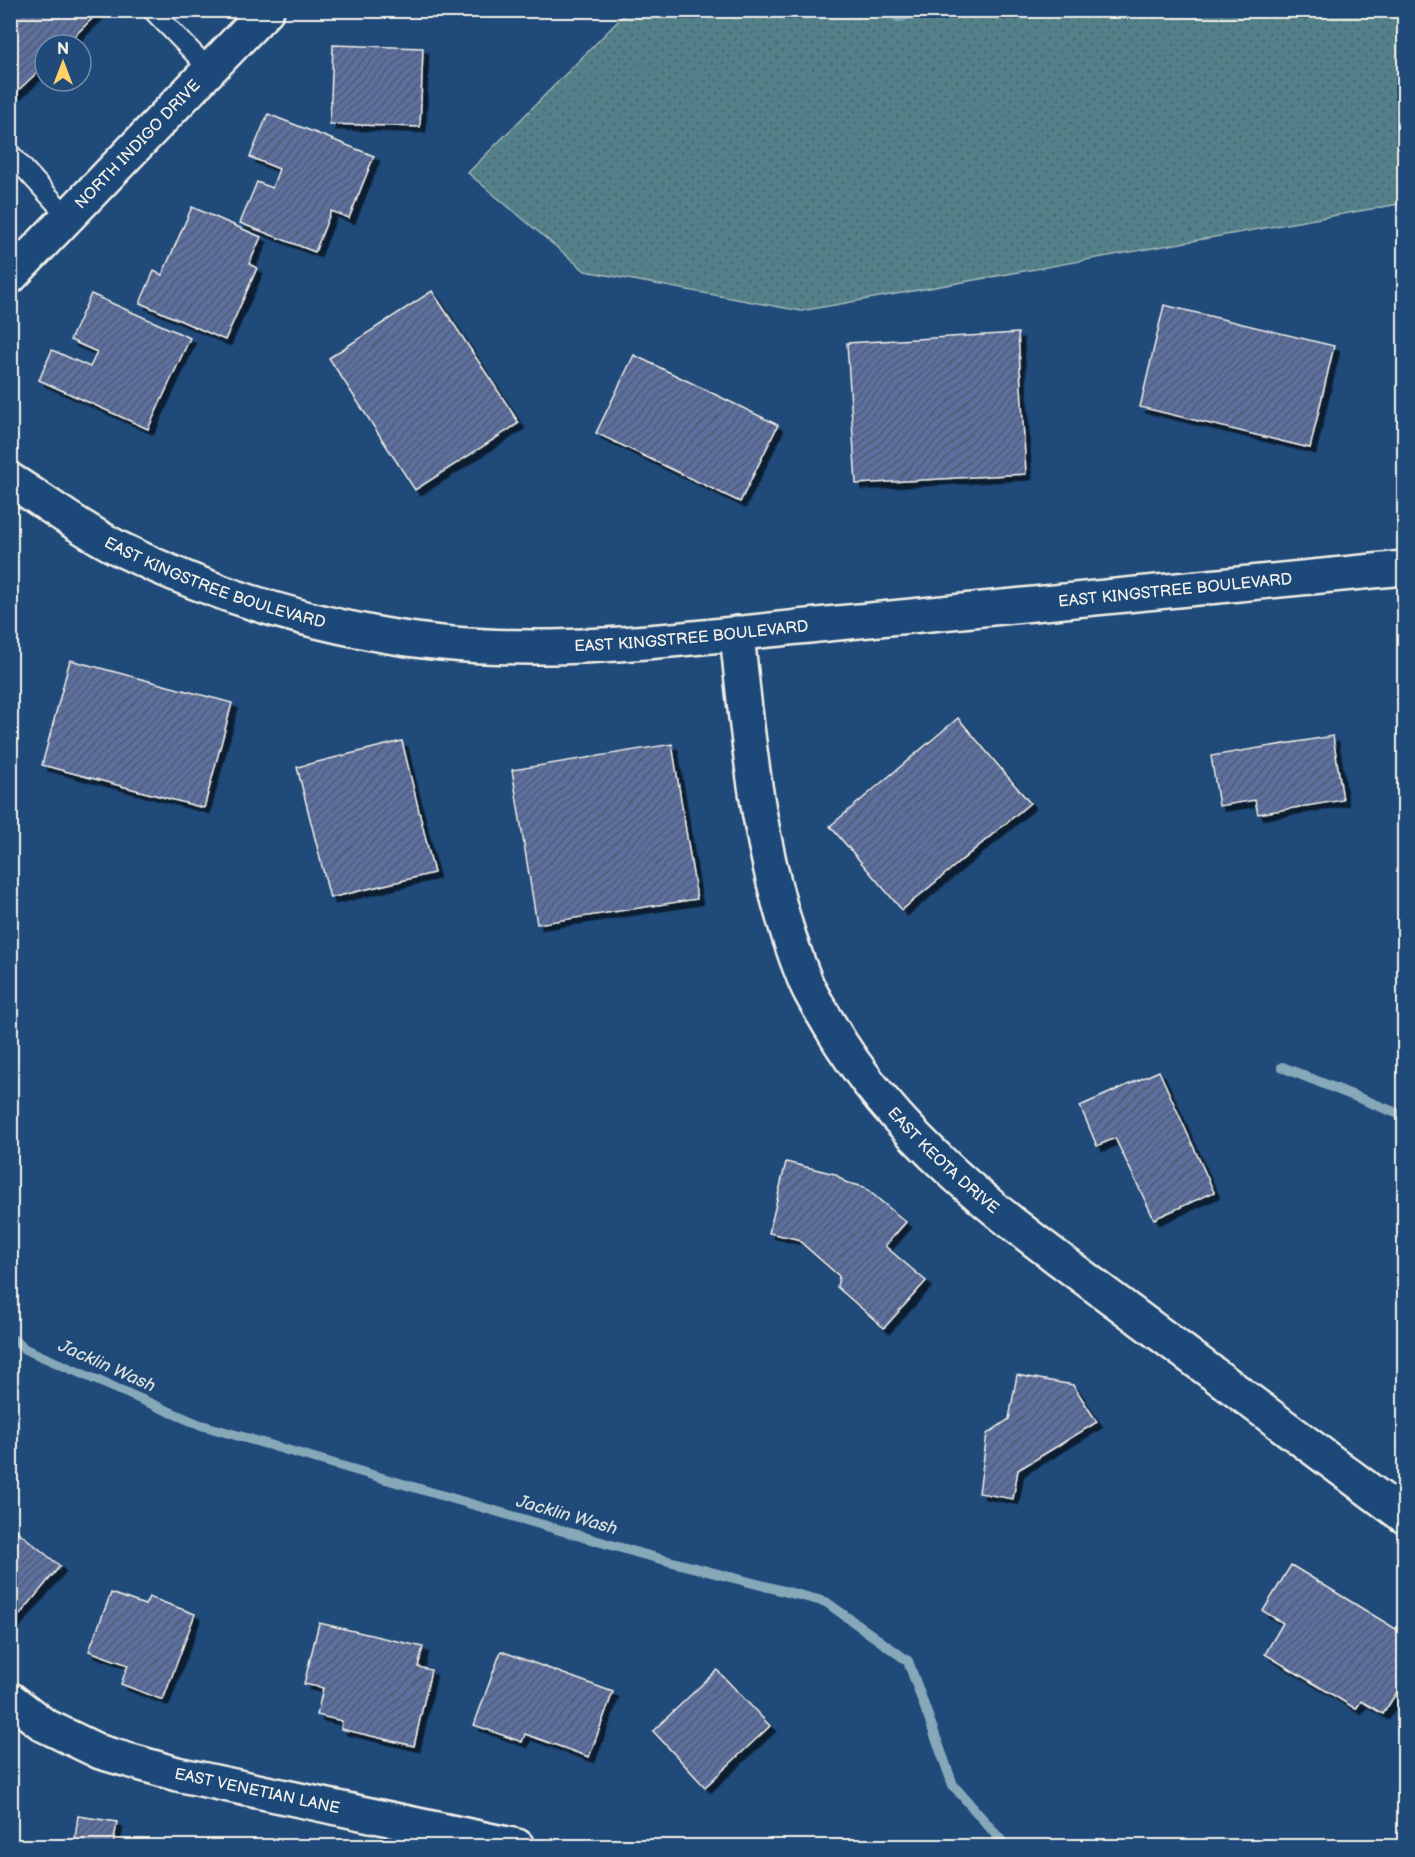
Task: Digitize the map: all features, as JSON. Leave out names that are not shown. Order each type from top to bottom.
[{"type":"street","name":"NORTH INDIGO DRIVE","points":[[10,277],[267,10]]},
{"type":"street","name":"EAST KINGSTREE BOULEVARD","points":[[10,480],[112,544],[193,581],[297,616],[375,634],[472,645],[564,648],[1404,568]]},
{"type":"street","name":"EAST KEOTA DRIVE","points":[[737,633],[744,700],[768,858],[784,924],[807,986],[849,1058],[904,1128],[995,1211],[1404,1516]]},
{"type":"street","name":"EAST VENETIAN LANE","points":[[10,1699],[44,1725],[100,1752],[177,1774],[517,1846]]},
{"type":"lane","points":[[152,10],[209,69]]},
{"type":"lane","points":[[10,153],[68,217]]},
{"type":"green space","points":[[628,11],[1404,11],[1404,203],[801,311],[585,271],[468,173]]},
{"type":"building","points":[[10,10],[100,10],[77,33],[33,33],[33,76],[10,98]]},
{"type":"building","points":[[333,45],[423,48],[420,127],[330,124]]},
{"type":"building","points":[[268,114],[374,156],[349,218],[331,211],[315,252],[240,223],[257,182],[272,188],[279,169],[250,157]]},
{"type":"building","points":[[192,207],[261,237],[249,264],[257,268],[225,340],[140,303],[154,271],[162,275]]},
{"type":"building","points":[[432,291],[519,423],[415,490],[329,358]]},
{"type":"building","points":[[91,294],[190,338],[148,429],[39,380],[52,350],[90,367],[97,352],[70,340]]},
{"type":"building","points":[[1164,305],[1334,346],[1310,448],[1140,407]]},
{"type":"building","points":[[1018,333],[1026,474],[856,484],[847,343]]},
{"type":"building","points":[[634,355],[778,425],[740,502],[596,433]]},
{"type":"building","points":[[70,660],[232,703],[204,808],[42,765]]},
{"type":"building","points":[[958,718],[1030,803],[902,910],[830,826]]},
{"type":"building","points":[[1333,736],[1343,800],[1258,814],[1255,800],[1219,806],[1211,756]]},
{"type":"building","points":[[402,741],[434,873],[330,898],[297,767]]},
{"type":"building","points":[[672,744],[697,899],[537,924],[512,770]]},
{"type":"building","points":[[1159,1071],[1214,1192],[1154,1219],[1115,1138],[1097,1146],[1080,1106]]},
{"type":"building","points":[[786,1162],[835,1174],[845,1182],[864,1187],[906,1222],[885,1246],[926,1281],[884,1328],[837,1287],[839,1276],[797,1239],[769,1233]]},
{"type":"building","points":[[1017,1375],[1073,1385],[1097,1422],[1018,1470],[1013,1499],[979,1493],[987,1434],[1009,1419]]},
{"type":"building","points":[[10,1525],[60,1566],[13,1623],[10,1620]]},
{"type":"building","points":[[1291,1565],[1404,1634],[1404,1685],[1402,1684],[1383,1714],[1361,1701],[1356,1709],[1265,1654],[1283,1623],[1263,1611]]},
{"type":"building","points":[[111,1593],[145,1605],[149,1597],[195,1614],[163,1700],[121,1684],[128,1665],[89,1651]]},
{"type":"building","points":[[319,1623],[423,1647],[418,1667],[431,1670],[414,1746],[341,1729],[342,1721],[317,1715],[323,1688],[304,1684]]},
{"type":"building","points":[[501,1651],[613,1692],[589,1757],[525,1734],[522,1742],[474,1725]]},
{"type":"building","points":[[717,1670],[770,1726],[705,1787],[653,1731]]},
{"type":"building","points":[[78,1816],[117,1822],[113,1846],[74,1846]]},
{"type":"waterway","points":[[898,17],[930,10]]},
{"type":"waterway","points":[[1282,1067],[1404,1116]]},
{"type":"waterway","name":"Jacklin Wash","points":[[10,1337],[25,1349],[198,1424],[642,1554],[826,1602],[908,1661],[953,1785],[1006,1846]]}]
